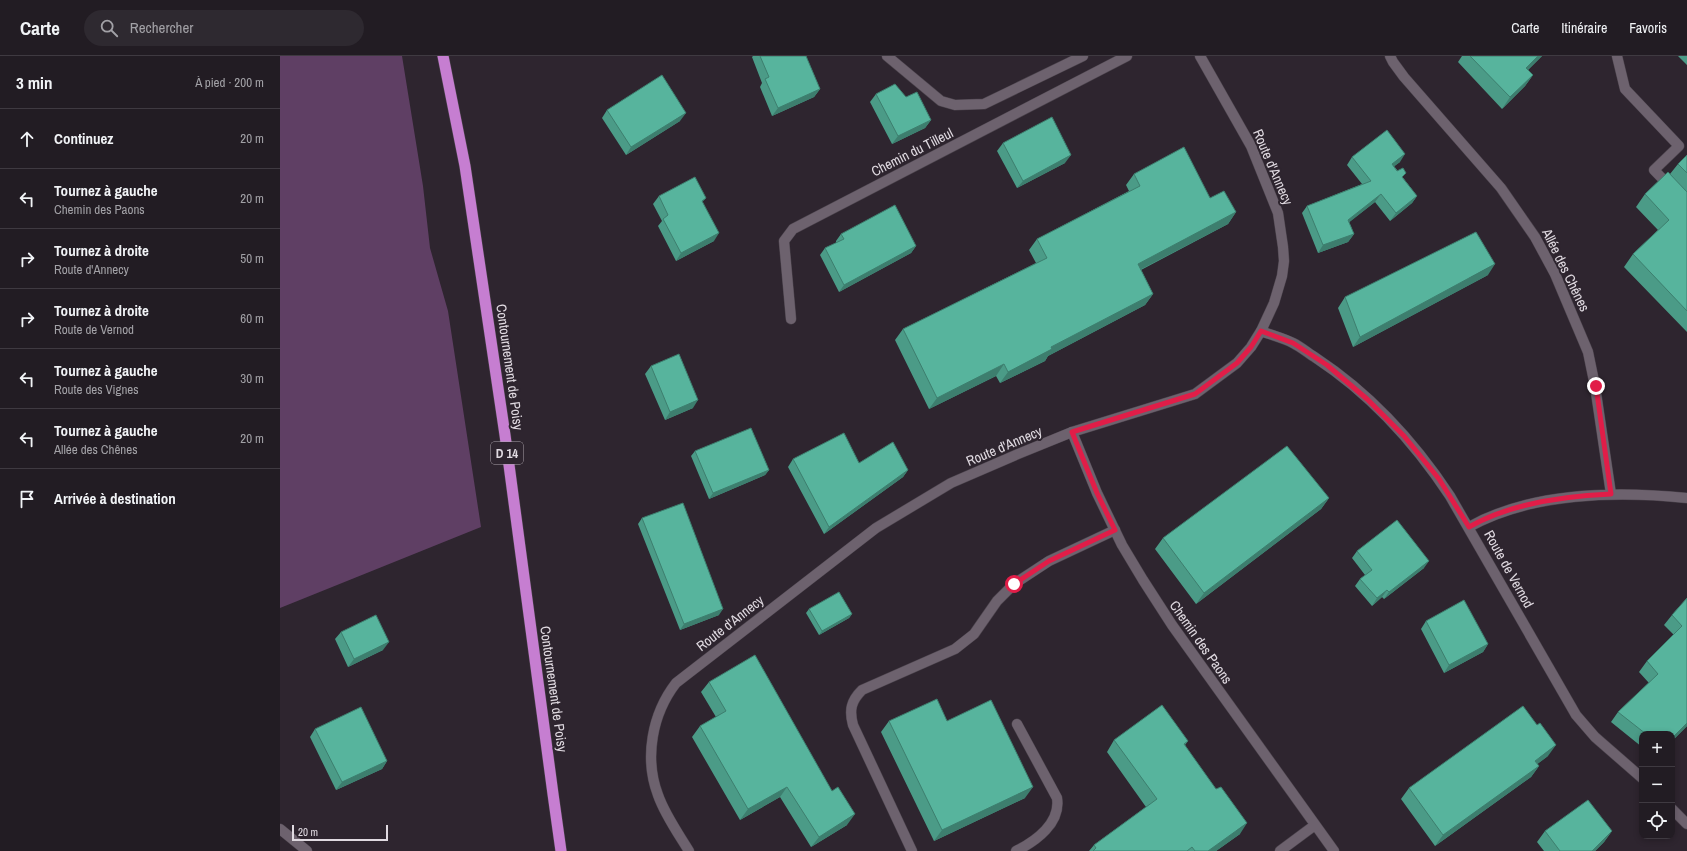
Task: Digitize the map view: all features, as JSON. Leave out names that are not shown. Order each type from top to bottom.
[{"type":"highway","name":"Contournement de Poisy","points":[[443,56],[465,166],[501,411],[561,851]]},
{"type":"street","points":[[887,56],[941,101],[955,105],[984,104],[1083,56]]},
{"type":"street","name":"Chemin du Tilleul","points":[[791,319],[784,240],[793,229],[1127,56]]},
{"type":"street","name":"Route d'Annecy","points":[[689,851],[665,812],[657,795],[650,759],[654,727],[666,696],[676,683],[876,528],[951,484],[1072,432],[1195,394],[1237,363],[1251,347],[1261,331],[1274,304],[1282,276],[1284,261],[1278,213],[1251,146],[1200,56]]},
{"type":"street","name":"Allée des Chênes","points":[[1390,56],[1404,77],[1501,188],[1535,238],[1555,274],[1588,352],[1596,386],[1611,494]]},
{"type":"street","points":[[1617,56],[1625,89],[1679,146],[1654,170],[1687,204]]},
{"type":"street","name":"Route de Vernod","points":[[1261,331],[1293,343],[1327,365],[1367,399],[1404,436],[1442,484],[1469,527],[1576,715],[1595,737],[1639,775]]},
{"type":"street","name":"Chemin des Paons","points":[[1072,432],[1097,493],[1142,580],[1172,626],[1334,851]]},
{"type":"street","points":[[1469,527],[1480,520],[1508,510],[1581,495],[1649,494],[1687,498]]},
{"type":"street","points":[[912,851],[853,725],[850,715],[854,698],[862,690],[960,645],[974,634],[997,601],[1014,584],[1049,561],[1115,530]]},
{"type":"street","points":[[1016,851],[1044,832],[1051,822],[1058,804],[1057,798],[1017,724]]},
{"type":"street","points":[[1675,812],[1687,824]]},
{"type":"street","points":[[1280,851],[1315,825]]},
{"type":"street","points":[[280,829],[307,851]]},
{"type":"shaded area","points":[[280,56],[402,56],[423,186],[430,248],[448,311],[481,527],[280,608]]},
{"type":"building","points":[[760,56],[806,56],[820,89],[778,108],[765,79],[769,77]]},
{"type":"building","points":[[1470,56],[1538,56],[1526,68],[1533,75],[1510,97]]},
{"type":"building","points":[[662,75],[686,113],[631,147],[607,110]]},
{"type":"building","points":[[895,84],[906,97],[917,92],[931,120],[898,136],[876,94]]},
{"type":"building","points":[[1052,117],[1071,155],[1023,181],[1003,143]]},
{"type":"building","points":[[1387,130],[1405,154],[1392,164],[1397,171],[1403,168],[1406,173],[1402,177],[1417,196],[1396,213],[1381,194],[1348,220],[1354,234],[1323,245],[1307,206],[1371,181],[1352,157]]},
{"type":"building","points":[[1184,147],[1210,198],[1224,191],[1236,212],[1138,264],[1153,294],[1051,347],[1052,349],[1008,372],[1004,364],[937,398],[903,329],[1047,258],[1037,239],[1140,186],[1134,174]]},
{"type":"building","points":[[1687,155],[1687,173],[1678,164]]},
{"type":"building","points":[[1668,172],[1687,192],[1687,311],[1633,254],[1669,220],[1645,194]]},
{"type":"building","points":[[695,177],[706,198],[702,201],[719,233],[681,253],[663,219],[668,215],[659,196]]},
{"type":"building","points":[[895,205],[916,246],[844,285],[825,248],[844,239],[841,234]]},
{"type":"building","points":[[1476,232],[1495,264],[1360,337],[1345,297]]},
{"type":"building","points":[[679,354],[698,400],[670,412],[651,366]]},
{"type":"building","points":[[751,428],[769,470],[713,493],[695,451]]},
{"type":"building","points":[[844,433],[859,463],[893,442],[908,470],[829,527],[793,459]]},
{"type":"building","points":[[1287,446],[1329,498],[1204,593],[1163,538]]},
{"type":"building","points":[[683,503],[723,609],[684,624],[642,518]]},
{"type":"building","points":[[1397,520],[1429,561],[1389,592],[1387,590],[1377,598],[1360,579],[1372,570],[1357,551]]},
{"type":"building","points":[[839,592],[852,614],[822,631],[809,609]]},
{"type":"building","points":[[1687,598],[1687,723],[1675,735],[1675,731],[1642,731],[1618,712],[1658,674],[1647,661],[1682,626],[1672,615]]},
{"type":"building","points":[[1464,600],[1488,644],[1449,665],[1426,621]]},
{"type":"building","points":[[376,615],[389,642],[354,659],[341,632]]},
{"type":"building","points":[[755,655],[832,791],[838,787],[855,814],[819,837],[787,787],[748,809],[700,726],[726,711],[709,682]]},
{"type":"building","points":[[937,699],[947,721],[991,700],[1033,787],[942,830],[889,721]]},
{"type":"building","points":[[1162,705],[1188,741],[1184,744],[1216,789],[1221,787],[1247,823],[1208,851],[1195,851],[1192,847],[1187,851],[1093,851],[1096,848],[1094,845],[1157,799],[1114,740]]},
{"type":"building","points":[[1523,706],[1537,725],[1540,723],[1556,745],[1535,761],[1539,766],[1443,835],[1409,788]]},
{"type":"building","points":[[361,707],[387,761],[342,782],[315,729]]},
{"type":"building","points":[[1588,800],[1612,831],[1592,851],[1560,851],[1545,831]]},
{"type":"route","points":[[1014,584],[1049,561],[1115,530],[1097,493],[1072,432],[1195,394],[1237,363],[1251,347],[1261,331],[1293,343],[1327,365],[1367,399],[1404,436],[1439,479],[1469,527],[1480,520],[1508,510],[1581,495],[1611,494],[1596,386]]}]
